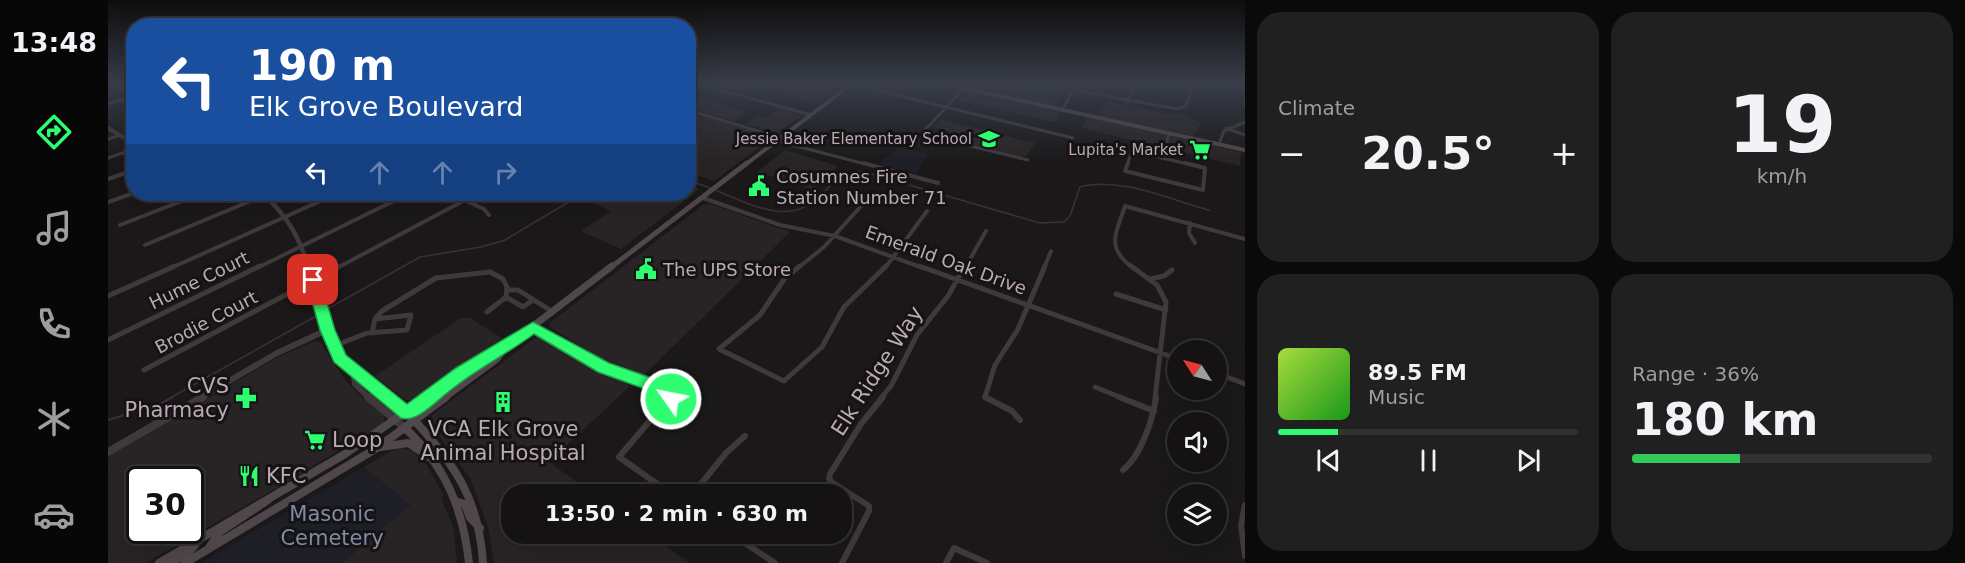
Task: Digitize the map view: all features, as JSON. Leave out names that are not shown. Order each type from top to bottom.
[{"type":"main road","points":[[204,535],[345,454],[407,414],[462,372],[490,354],[503,349],[819,109]]},
{"type":"main road","points":[[1059,109],[1245,150]]},
{"type":"main road","points":[[186,563],[210,546],[377,448],[497,359],[503,349]]},
{"type":"main road","points":[[415,421],[442,451],[468,488],[481,528],[483,563]]},
{"type":"main road","points":[[405,428],[440,464],[458,502],[465,526],[469,563]]},
{"type":"main road","points":[[377,448],[408,443],[440,464]]},
{"type":"main road","points":[[210,546],[216,536],[261,508],[270,497]]},
{"type":"main road","points":[[458,502],[465,504],[470,519],[481,528]]},
{"type":"main road","points":[[159,563],[189,544]]},
{"type":"main road","points":[[172,563],[196,544]]},
{"type":"street","points":[[790,109],[811,115]]},
{"type":"street","points":[[945,109],[925,130],[958,143],[1028,160]]},
{"type":"street","points":[[956,109],[1073,138]]},
{"type":"street","points":[[696,113],[779,139],[938,183]]},
{"type":"street","points":[[1219,144],[1220,135],[1226,128],[1245,122]]},
{"type":"street","points":[[108,128],[126,139]]},
{"type":"street","points":[[1226,128],[1245,135]]},
{"type":"street","points":[[1163,158],[1169,133]]},
{"type":"street","points":[[108,139],[120,135]]},
{"type":"street","points":[[1132,151],[1163,158],[1205,168],[1203,190],[1125,171],[1132,151]]},
{"type":"street","points":[[108,158],[126,152]]},
{"type":"street","points":[[108,179],[126,173]]},
{"type":"street","points":[[872,194],[822,249],[792,271],[760,315],[719,349],[784,381],[814,356],[828,338],[850,298],[877,276],[927,211]]},
{"type":"street","name":"Emerald Oak Drive","points":[[705,195],[780,225],[835,236],[893,256],[1167,355]]},
{"type":"street","points":[[108,202],[126,196]]},
{"type":"street","points":[[120,225],[182,201]]},
{"type":"street","points":[[145,245],[249,201]]},
{"type":"street","points":[[272,201],[287,216],[301,245],[327,330],[340,358],[415,421]]},
{"type":"street","points":[[108,296],[320,201]]},
{"type":"street","name":"Hume Court","points":[[108,339],[393,201]]},
{"type":"street","name":"Brodie Court","points":[[144,370],[463,201]]},
{"type":"street","points":[[467,201],[484,209],[489,215]]},
{"type":"street","points":[[1123,470],[1132,463],[1154,411],[1166,310],[1164,294],[1150,279],[1123,260],[1115,249],[1114,240],[1125,206],[1245,238]]},
{"type":"street","points":[[1190,224],[1189,233],[1195,243]]},
{"type":"street","points":[[957,280],[986,231]]},
{"type":"street","points":[[1020,420],[1012,411],[985,397],[995,365],[1018,329],[1050,251]]},
{"type":"street","points":[[1150,279],[1164,276],[1172,270]]},
{"type":"street","points":[[372,333],[375,318],[386,308],[436,278],[490,272],[503,279],[507,290],[506,297],[487,312]]},
{"type":"street","name":"Elk Ridge Way","points":[[842,563],[869,511],[869,506],[833,483],[829,478],[830,474],[861,424],[891,387],[917,335],[944,301],[957,280]]},
{"type":"street","points":[[507,290],[518,290],[553,312]]},
{"type":"street","points":[[1116,294],[1166,310]]},
{"type":"street","points":[[506,297],[523,307],[533,300]]},
{"type":"street","points":[[334,346],[372,333],[407,330],[411,315],[375,318]]},
{"type":"street","points":[[533,327],[604,368],[672,394],[619,457],[657,484]]},
{"type":"street","points":[[108,452],[283,350],[327,330]]},
{"type":"street","points":[[353,371],[356,384],[361,391],[405,428]]},
{"type":"street","points":[[1227,377],[1245,384]]},
{"type":"street","points":[[1095,387],[1154,411]]},
{"type":"street","points":[[701,484],[726,453],[745,436]]},
{"type":"street","points":[[1245,505],[1241,525],[1245,556]]},
{"type":"street","points":[[746,544],[775,563]]},
{"type":"street","points":[[946,563],[954,548],[987,563]]},
{"type":"shaded area","points":[[696,109],[739,109],[748,112],[734,121]]},
{"type":"shaded area","points":[[778,109],[801,116],[777,132],[745,124],[757,115],[766,118]]},
{"type":"shaded area","points":[[999,109],[1049,109],[1061,112],[1055,122]]},
{"type":"shaded area","points":[[1102,109],[1146,109],[1168,114],[1183,114],[1202,123],[1193,136],[1098,116]]},
{"type":"shaded area","points":[[702,116],[771,138],[714,181],[696,175],[696,120]]},
{"type":"shaded area","points":[[1087,117],[1241,152],[1240,166],[1082,128]]},
{"type":"shaded area","name":"Jessie Baker Elementary School","points":[[940,119],[1035,143],[1026,156],[1020,158],[956,142],[957,137],[951,133],[933,127]]},
{"type":"shaded area","points":[[785,150],[838,166],[813,190],[757,172]]},
{"type":"shaded area","points":[[588,201],[684,201],[621,249],[581,231],[611,211]]},
{"type":"shaded area","points":[[710,204],[790,232],[644,375],[596,356],[550,327],[550,323],[703,205]]},
{"type":"shaded area","points":[[461,318],[470,318],[502,338],[412,400],[406,400],[375,376]]},
{"type":"shaded area","points":[[538,336],[630,386],[549,462],[580,484],[501,484],[501,544],[663,544],[690,563],[494,563],[488,527],[470,478],[428,421],[432,415]]},
{"type":"shaded area","points":[[315,341],[320,342],[343,377],[359,395],[384,414],[384,423],[204,530],[204,466],[126,466],[126,544],[179,544],[146,563],[108,563],[108,457],[278,357]]},
{"type":"shaded area","points":[[402,448],[412,451],[425,463],[444,495],[441,498],[453,526],[457,563],[342,563],[410,505],[364,467],[391,451]]},
{"type":"green space","points":[[899,147],[928,154],[917,173],[881,165],[881,159],[890,156]]},
{"type":"green space","name":"Masonic Cemetery","points":[[364,467],[410,505],[342,563],[200,563]]},
{"type":"waterway","points":[[715,190],[768,210],[794,210],[807,206],[843,177],[861,171],[1040,223],[1064,222],[1070,216],[1080,187],[1095,184],[1128,187],[1209,210]]},
{"type":"waterway","points":[[696,183],[710,188]]},
{"type":"waterway","points":[[322,312],[420,257],[481,247],[505,240],[570,201]]},
{"type":"waterway","points":[[170,398],[318,315]]},
{"type":"waterway","points":[[108,420],[160,404],[173,397]]},
{"type":"place","name":"Jessie Baker Elementary School","points":[[989,139]]},
{"type":"place","name":"Lupita's Market","points":[[1200,150]]},
{"type":"place","name":"Cosumnes Fire Station Number 71","points":[[759,186]]},
{"type":"place","name":"The UPS Store","points":[[646,269]]},
{"type":"place","name":"CVS Pharmacy","points":[[246,398]]},
{"type":"place","name":"VCA Elk Grove Animal Hospital","points":[[503,402]]},
{"type":"place","name":"Loop","points":[[315,440]]},
{"type":"place","name":"KFC","points":[[249,476]]},
{"type":"route","points":[[313,280],[327,330],[340,358],[407,414],[462,372],[490,354],[503,349],[533,327],[604,368],[668,390],[672,394],[671,399]]}]
